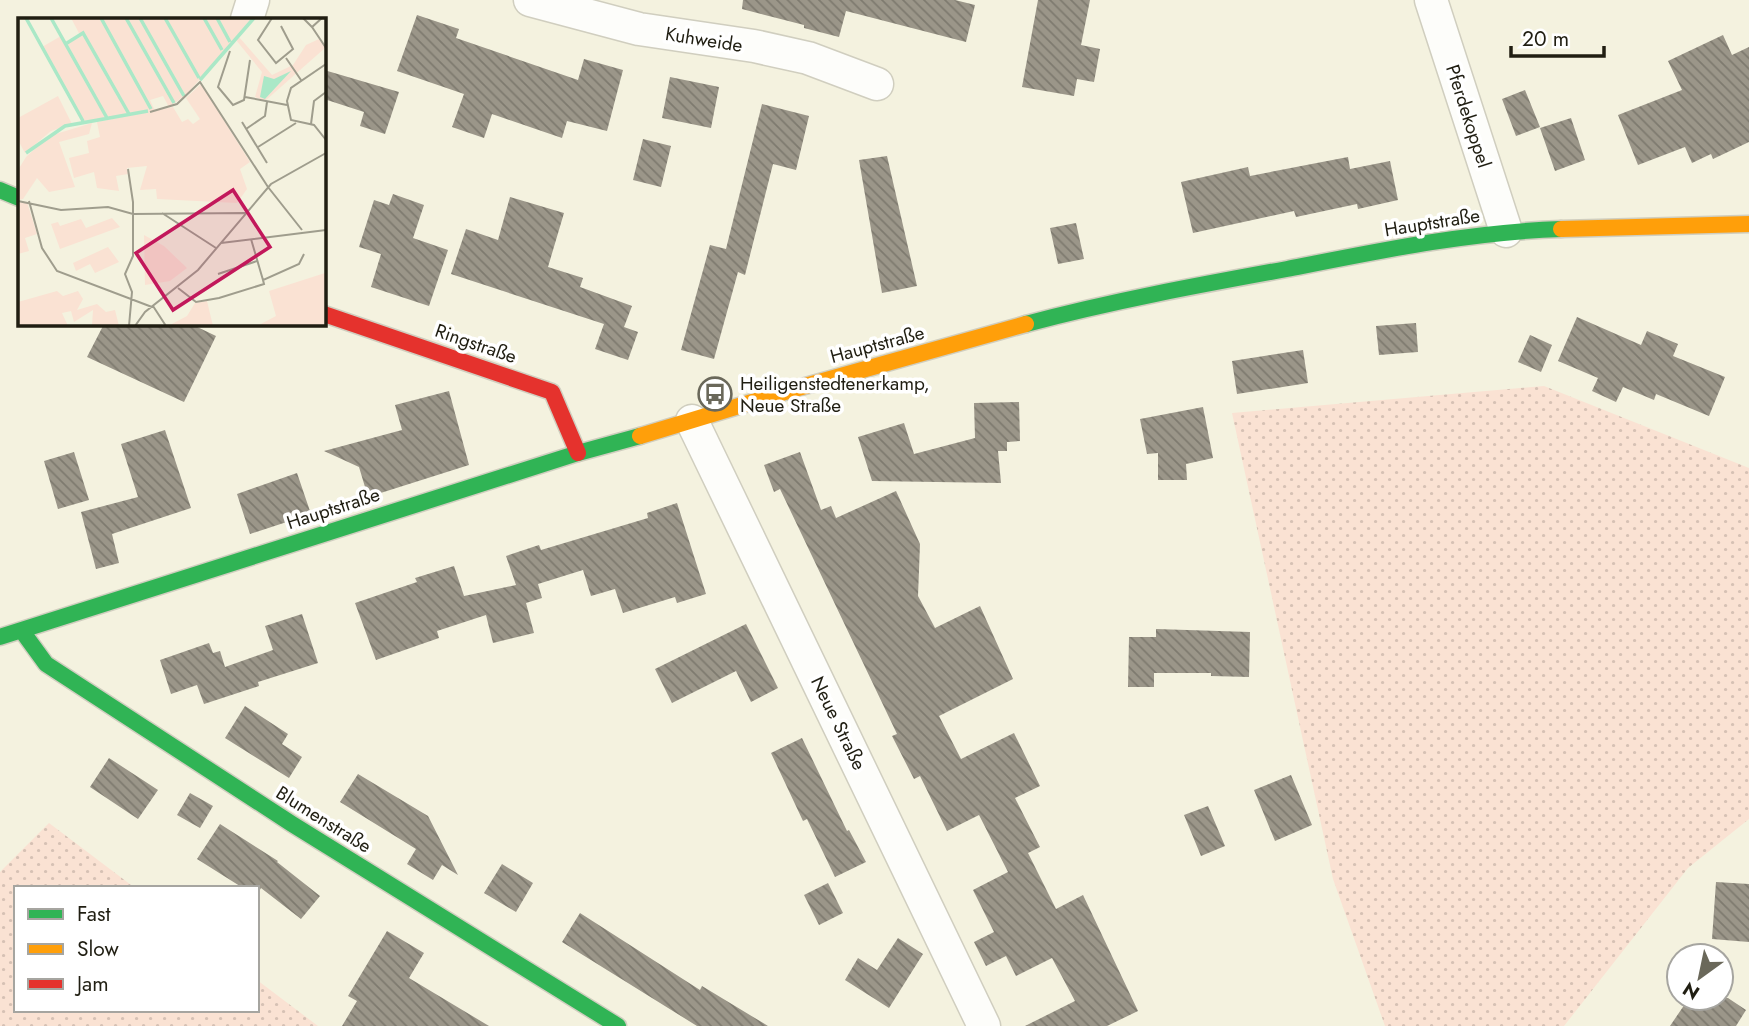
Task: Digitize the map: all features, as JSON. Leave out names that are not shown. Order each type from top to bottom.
[{"type":"street","points":[[247,18],[253,0]]},
{"type":"street","name":"Kuhweide","points":[[530,0],[639,29],[754,46],[808,58],[877,85]]},
{"type":"street","name":"Pferdekoppel","points":[[1432,0],[1506,231]]},
{"type":"street","points":[[0,190],[18,198]]},
{"type":"street","name":"Hauptstraße","points":[[0,638],[578,453],[692,421],[798,387],[1096,305],[1374,252],[1506,231],[1749,224]]},
{"type":"street","name":"Ringstraße","points":[[326,315],[552,391],[578,453]]},
{"type":"street","name":"Neue Straße","points":[[692,421],[984,1026]]},
{"type":"street","name":"Blumenstraße","points":[[22,631],[46,664],[57,672],[292,824],[618,1026]]},
{"type":"shaded area","points":[[1544,386],[1749,468],[1749,819],[1688,868],[1564,1026],[1385,1026],[1333,879],[1232,413]]},
{"type":"shaded area","points":[[49,823],[132,886],[14,886],[14,1012],[259,1012],[259,982],[318,1026],[0,1026],[0,872]]},
{"type":"building","points":[[743,0],[955,0],[975,5],[966,42],[846,11],[839,37],[742,9]]},
{"type":"building","points":[[1038,0],[1090,0],[1081,45],[1100,49],[1094,82],[1077,79],[1074,96],[1022,87]]},
{"type":"building","points":[[417,15],[459,29],[456,38],[578,80],[584,59],[623,70],[607,131],[567,121],[562,138],[492,114],[484,138],[452,127],[464,94],[397,71]]},
{"type":"building","points":[[1723,35],[1732,55],[1749,47],[1749,142],[1713,159],[1711,154],[1692,163],[1685,147],[1638,165],[1618,115],[1682,90],[1668,61]]},
{"type":"building","points":[[326,71],[399,92],[385,134],[360,126],[364,112],[326,100]]},
{"type":"building","points":[[670,77],[719,87],[711,128],[662,118]]},
{"type":"building","points":[[1525,90],[1540,127],[1516,136],[1502,99]]},
{"type":"building","points":[[762,104],[809,116],[796,170],[773,164],[745,275],[738,272],[714,359],[681,350],[710,245],[726,249]]},
{"type":"building","points":[[1571,118],[1585,160],[1555,171],[1540,128]]},
{"type":"building","points":[[643,139],[671,146],[661,187],[633,180]]},
{"type":"building","points":[[887,156],[917,286],[882,293],[859,160]]},
{"type":"building","points":[[1348,157],[1350,169],[1390,161],[1398,200],[1358,209],[1357,204],[1296,217],[1294,211],[1193,233],[1181,182],[1248,167],[1250,176]]},
{"type":"building","points":[[393,194],[424,205],[413,238],[448,250],[429,306],[371,287],[381,254],[359,247],[374,200],[389,205]]},
{"type":"building","points":[[510,197],[564,213],[548,267],[583,278],[580,287],[632,306],[624,327],[638,332],[628,360],[595,349],[604,324],[451,274],[466,229],[498,240]]},
{"type":"building","points":[[1076,223],[1084,259],[1058,264],[1050,228]]},
{"type":"building","points":[[1577,317],[1641,345],[1647,331],[1678,344],[1673,356],[1725,377],[1709,416],[1656,394],[1654,400],[1623,387],[1616,402],[1592,391],[1598,378],[1558,361]]},
{"type":"building","points":[[1416,323],[1418,352],[1379,355],[1376,326]]},
{"type":"building","points":[[103,326],[195,326],[216,336],[184,402],[87,357]]},
{"type":"building","points":[[1530,335],[1552,345],[1541,372],[1518,362]]},
{"type":"building","points":[[1303,350],[1308,383],[1237,394],[1232,361]]},
{"type":"building","points":[[449,391],[469,465],[368,497],[359,467],[324,451],[402,430],[395,405]]},
{"type":"building","points":[[1019,402],[1020,441],[1007,442],[1007,451],[998,451],[1001,483],[872,481],[858,437],[904,423],[914,454],[975,438],[974,403]]},
{"type":"building","points":[[1203,407],[1213,458],[1186,464],[1187,480],[1158,480],[1158,453],[1147,454],[1140,419]]},
{"type":"building","points":[[165,430],[191,508],[112,534],[119,563],[96,569],[81,512],[138,497],[121,444]]},
{"type":"building","points":[[74,452],[89,500],[58,509],[44,461]]},
{"type":"building","points":[[800,452],[821,510],[831,506],[836,518],[896,491],[920,544],[918,596],[935,628],[980,606],[1013,679],[939,716],[961,759],[1014,733],[1040,786],[1015,798],[1040,847],[1028,853],[1056,909],[1083,895],[1138,1011],[1107,1026],[1025,1026],[1075,1001],[1052,958],[1016,976],[1006,956],[986,966],[974,942],[994,932],[973,890],[1008,872],[979,815],[947,831],[920,776],[914,779],[892,736],[897,734],[780,489],[774,492],[764,465]]},
{"type":"building","points":[[297,473],[311,514],[250,534],[237,494]]},
{"type":"building","points":[[677,503],[706,594],[677,603],[675,597],[623,613],[615,589],[591,596],[583,570],[538,584],[542,598],[526,603],[534,633],[493,643],[486,615],[437,631],[439,638],[376,660],[355,603],[417,582],[415,578],[454,566],[464,596],[516,585],[506,556],[539,545],[541,550],[648,518],[647,513]]},
{"type":"building","points":[[302,614],[318,663],[258,682],[259,686],[204,704],[197,685],[171,694],[160,660],[209,643],[213,653],[220,651],[225,667],[273,650],[265,626]]},
{"type":"building","points":[[746,624],[778,688],[751,702],[736,671],[672,703],[655,669]]},
{"type":"building","points":[[1156,629],[1250,632],[1249,677],[1211,676],[1211,673],[1154,673],[1154,687],[1128,687],[1129,637],[1156,637]]},
{"type":"building","points":[[245,706],[288,734],[282,744],[302,757],[289,778],[225,738]]},
{"type":"building","points":[[802,738],[847,831],[849,830],[866,862],[835,877],[807,819],[803,821],[771,753]]},
{"type":"building","points":[[109,758],[158,790],[138,819],[90,787]]},
{"type":"building","points":[[358,774],[428,816],[458,875],[442,865],[433,880],[407,864],[416,849],[340,802]]},
{"type":"building","points":[[1291,775],[1312,825],[1275,841],[1254,790]]},
{"type":"building","points":[[190,793],[213,806],[200,828],[177,815]]},
{"type":"building","points":[[1208,806],[1225,846],[1201,856],[1184,815]]},
{"type":"building","points":[[220,824],[278,861],[320,896],[301,919],[261,888],[259,892],[259,886],[240,886],[197,859]]},
{"type":"building","points":[[502,864],[533,883],[516,912],[484,893]]},
{"type":"building","points":[[1716,882],[1749,884],[1749,942],[1712,939]]},
{"type":"building","points":[[828,883],[843,913],[819,925],[804,895]]},
{"type":"building","points":[[580,913],[700,990],[702,986],[768,1026],[697,1026],[562,942]]},
{"type":"building","points":[[387,931],[424,953],[409,978],[489,1026],[342,1026],[357,1001],[348,996]]},
{"type":"building","points":[[898,938],[923,954],[889,1008],[845,980],[858,958],[877,970]]},
{"type":"building","points":[[1735,1003],[1746,1010],[1736,1026],[1670,1026],[1680,1012],[1735,1012]]},
{"type":"traffic: fast","points":[[0,190],[18,198]]},
{"type":"traffic: fast","points":[[1026,324],[1156,294],[1389,249],[1492,234],[1561,229]]},
{"type":"traffic: fast","points":[[0,637],[578,453],[640,436]]},
{"type":"traffic: fast","points":[[22,631],[46,664],[292,824],[618,1026]]},
{"type":"traffic: slow","points":[[1561,229],[1749,224]]},
{"type":"traffic: slow","points":[[640,436],[1026,324]]},
{"type":"traffic: jam","points":[[326,315],[552,392],[578,453]]},
{"type":"place","name":"Heiligenstedtenerkamp, Neue Straße","points":[[715,394]]}]
